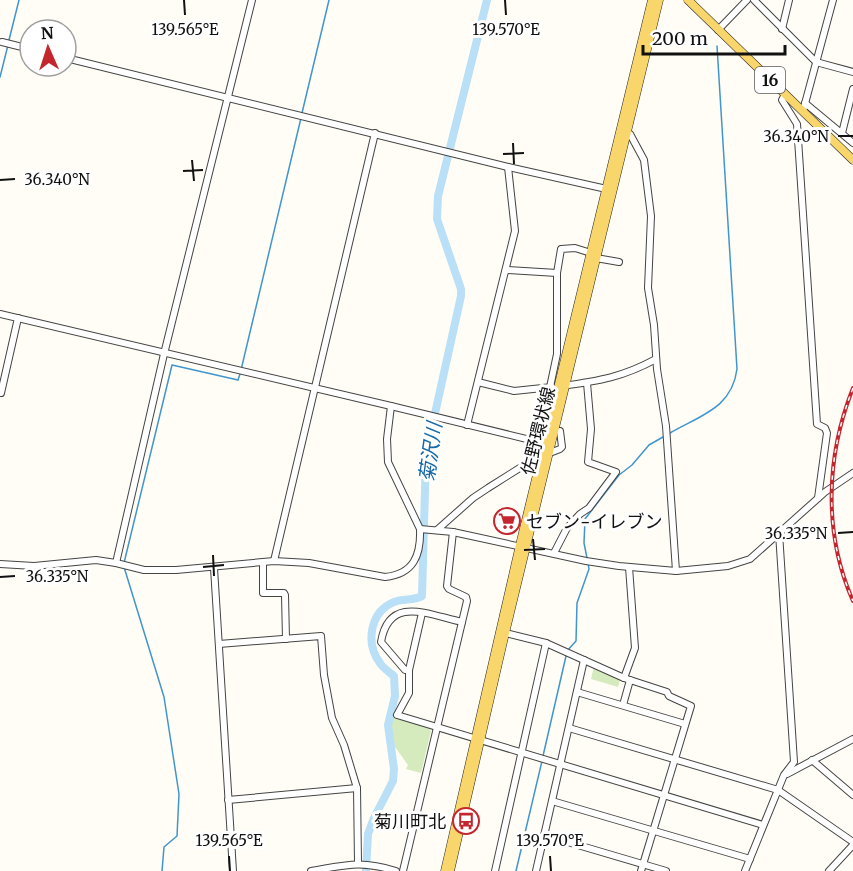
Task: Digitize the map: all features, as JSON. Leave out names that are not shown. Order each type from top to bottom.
[{"type":"main road","name":"佐野環状線","points":[[623,133],[652,0]]},
{"type":"main road","name":"佐野環状線","points":[[450,871],[502,632],[547,445],[558,386],[659,0]]},
{"type":"main road","name":"16","points":[[688,0],[785,94],[804,107],[853,160]]},
{"type":"main road","name":"佐野環状線","points":[[444,871],[478,740]]},
{"type":"street","points":[[116,562],[164,354],[252,0]]},
{"type":"street","points":[[718,30],[747,0]]},
{"type":"street","points":[[754,0],[816,62],[853,72]]},
{"type":"street","points":[[782,29],[789,0]]},
{"type":"street","points":[[833,0],[804,107],[853,143]]},
{"type":"street","points":[[2,42],[18,46]]},
{"type":"street","points":[[78,61],[609,189]]},
{"type":"street","points":[[842,133],[853,88]]},
{"type":"street","points":[[785,94],[782,99],[798,124],[817,424],[827,432],[818,499]]},
{"type":"street","points":[[274,561],[375,133]]},
{"type":"street","points":[[623,133],[630,134],[640,151],[648,184],[651,216],[648,288],[666,426],[676,572]]},
{"type":"street","points":[[467,425],[515,231],[508,166]]},
{"type":"street","points":[[558,386],[557,273],[561,249],[575,248],[619,262]]},
{"type":"street","points":[[506,270],[557,273]]},
{"type":"street","points":[[0,314],[391,405],[547,445]]},
{"type":"street","points":[[1,393],[18,318]]},
{"type":"street","points":[[478,381],[514,391],[558,386],[612,378],[638,369],[656,359]]},
{"type":"street","points":[[554,553],[567,528],[589,508],[616,472],[588,462],[591,429],[587,382]]},
{"type":"street","points":[[0,564],[34,566],[84,561],[116,562],[144,570],[214,568],[274,561],[309,564],[385,577],[404,572],[415,561],[420,545],[420,529],[388,462],[387,439],[391,405]]},
{"type":"street","points":[[436,530],[474,498],[534,459],[562,447],[560,431]]},
{"type":"street","points":[[420,529],[453,532],[586,561],[676,572],[750,560],[818,499],[853,473]]},
{"type":"street","points":[[403,871],[467,598],[449,589],[447,585],[453,532]]},
{"type":"street","points":[[745,871],[784,775],[794,762],[779,533]]},
{"type":"street","points":[[263,563],[263,592],[284,593],[285,595],[286,639]]},
{"type":"street","points":[[623,705],[634,648],[629,567]]},
{"type":"street","points":[[214,568],[232,871]]},
{"type":"street","points":[[409,669],[405,670],[381,642],[383,631],[393,617],[402,611],[462,622]]},
{"type":"street","points":[[422,613],[409,669],[409,693],[397,715],[764,825]]},
{"type":"street","points":[[502,632],[546,643],[627,679],[667,692],[669,696],[691,706],[673,759],[642,868]]},
{"type":"street","points":[[219,644],[321,636],[324,675],[332,718],[344,745],[357,788],[358,863]]},
{"type":"street","points":[[495,871],[546,643]]},
{"type":"street","points":[[536,871],[584,660]]},
{"type":"street","points":[[577,692],[685,724]]},
{"type":"street","points":[[568,728],[778,790],[853,843],[829,871]]},
{"type":"street","points":[[784,775],[853,739]]},
{"type":"street","points":[[812,760],[851,790]]},
{"type":"street","points":[[228,800],[357,788]]},
{"type":"street","points":[[552,801],[750,860]]},
{"type":"street","points":[[544,835],[642,868],[666,871]]},
{"type":"street","points":[[311,871],[358,863],[396,871]]},
{"type":"green space","points":[[594,666],[620,679],[618,687],[591,679]]},
{"type":"green space","points":[[391,717],[429,728],[431,731],[421,773],[406,769],[408,765],[390,740]]},
{"type":"waterway","points":[[9,40],[19,0]]},
{"type":"waterway","points":[[302,113],[329,0]]},
{"type":"waterway","name":"菊沢川","points":[[366,871],[368,834],[393,781],[394,769],[388,725],[395,696],[394,676],[383,667],[375,655],[372,646],[372,629],[375,620],[386,607],[397,601],[422,596],[426,454],[461,296],[461,289],[437,219],[438,196],[487,0]]},
{"type":"waterway","points":[[0,77],[8,45]]},
{"type":"waterway","points":[[670,433],[704,415],[722,402],[729,393],[737,369],[717,46]]},
{"type":"waterway","points":[[241,370],[301,118]]},
{"type":"waterway","points":[[124,563],[172,365],[238,380],[240,374]]},
{"type":"waterway","points":[[587,558],[584,543],[585,519],[619,475],[632,465],[649,445],[663,437]]},
{"type":"waterway","points":[[567,651],[576,641],[577,603],[589,569],[588,563]]},
{"type":"waterway","points":[[124,567],[164,697],[179,794],[177,836],[164,847],[162,871]]},
{"type":"waterway","points":[[543,756],[566,656]]},
{"type":"waterway","points":[[516,871],[542,761]]},
{"type":"railway","points":[[853,388],[837,440],[832,494],[837,549],[843,575],[853,601]]},
{"type":"place","name":"セブン-イレブン","points":[[507,521]]},
{"type":"place","name":"菊川町北","points":[[466,821]]}]
